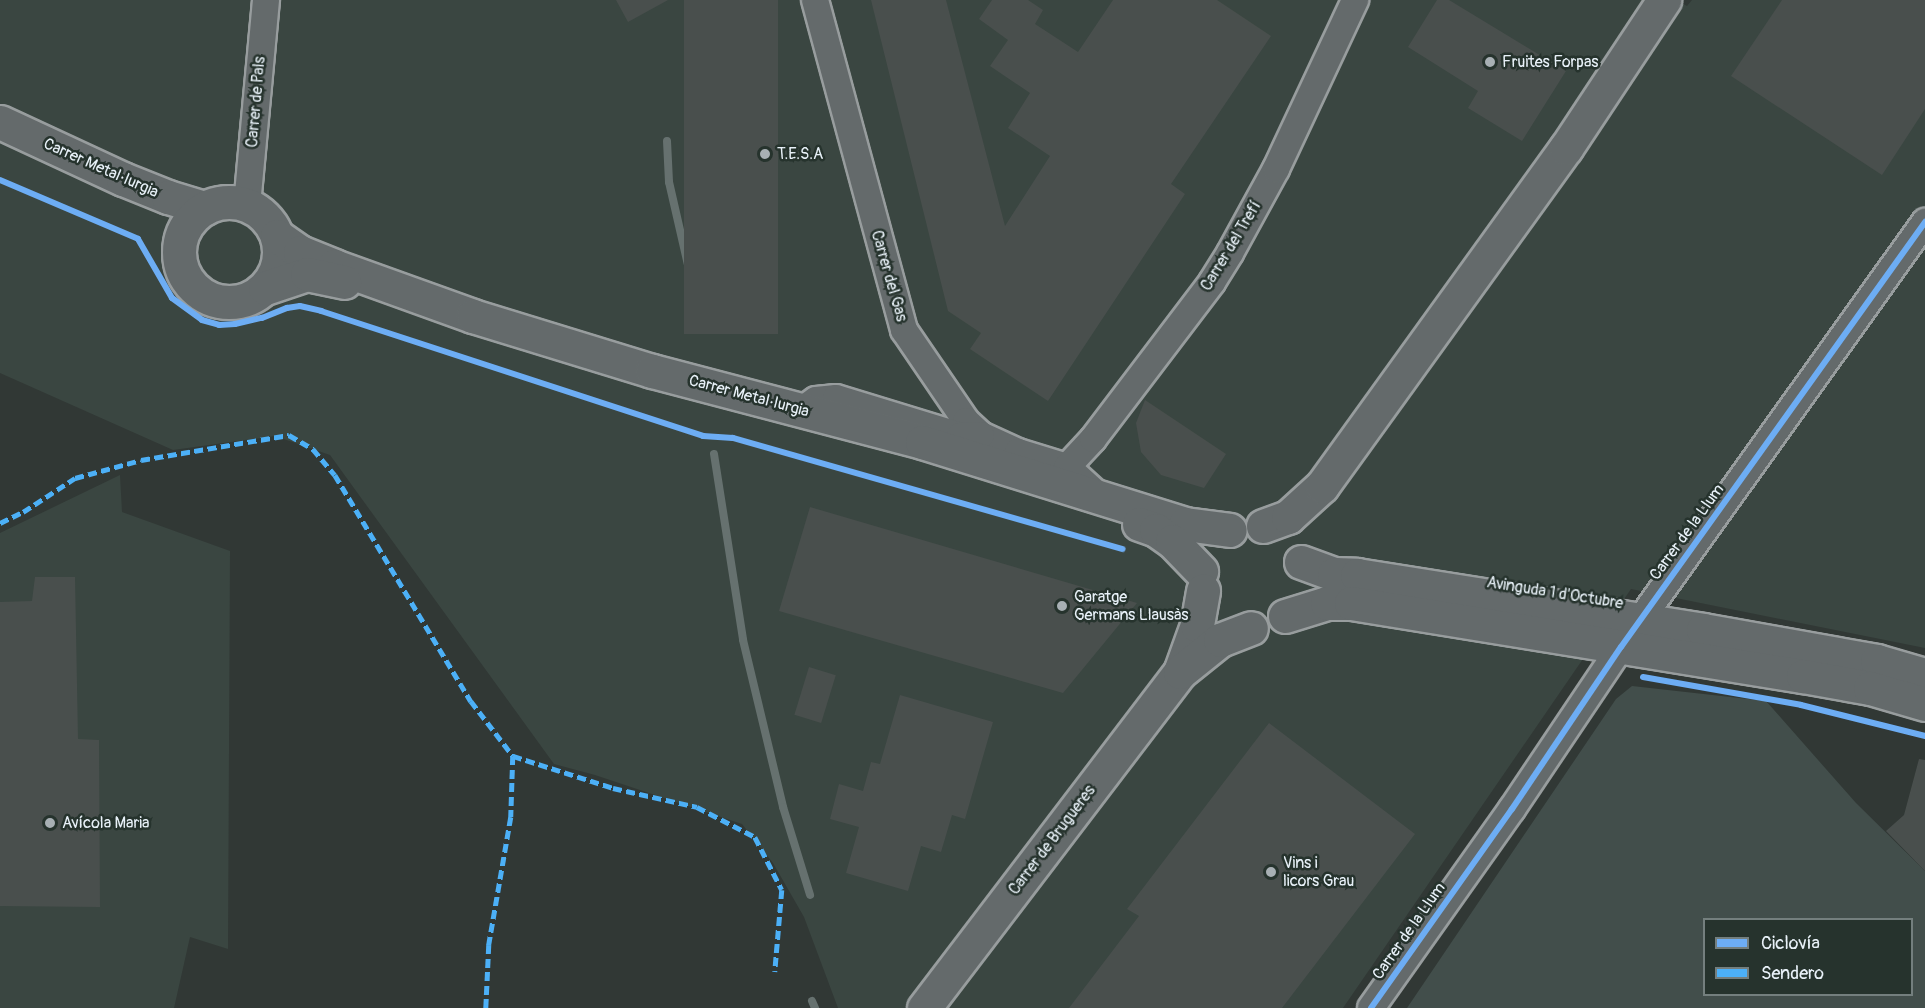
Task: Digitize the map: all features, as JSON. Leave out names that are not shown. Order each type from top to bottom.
[{"type":"main road","points":[[1180,672],[1197,625],[1203,561],[1213,542],[1230,530],[1246,525],[1263,526],[1288,517],[1322,486],[1566,148],[1664,0]]},
{"type":"main road","name":"Carrer Metal·lurgia","points":[[0,122],[123,179],[204,208]]},
{"type":"main road","name":"Carrer Metal·lurgia","points":[[0,140],[149,208],[168,224],[179,254]]},
{"type":"main road","points":[[225,202],[247,205],[266,217],[277,236],[278,267],[265,288],[239,301],[225,302],[211,298],[188,281],[182,268],[179,254],[185,227],[204,208],[225,202]]},
{"type":"main road","name":"Carrer Metal·lurgia","points":[[277,236],[300,252],[334,266],[473,316],[652,371],[922,442],[1185,524],[1230,530]]},
{"type":"main road","name":"Carrer Metal·lurgia","points":[[265,288],[307,274],[341,282],[494,336],[724,406],[1145,526],[1172,541],[1202,581]]},
{"type":"main road","points":[[1285,616],[1292,609],[1301,591],[1300,557],[1322,486]]},
{"type":"main road","points":[[1263,526],[1287,539],[1300,557],[1334,574],[1354,589],[1621,647],[1870,688],[1925,704]]},
{"type":"main road","points":[[1202,581],[1217,614],[1233,624],[1251,628]]},
{"type":"main road","points":[[1180,672],[1220,640],[1251,628],[1269,625],[1285,616],[1327,603],[1354,589]]},
{"type":"main road","name":"Avinguda 1 d'Octubre","points":[[1354,589],[1641,620],[1865,659],[1925,675]]},
{"type":"main road","name":"Carrer de Brugueres","points":[[924,1008],[1180,672]]},
{"type":"street","name":"Carrer de Pals","points":[[247,205],[266,0]]},
{"type":"street","name":"Carrer del Gas","points":[[815,0],[904,330],[966,421],[981,435],[1018,452],[1067,467],[1099,497]]},
{"type":"street","name":"Carrer del Trefí","points":[[1067,467],[1093,439],[1212,282],[1230,253],[1276,169],[1354,0]]},
{"type":"street","name":"Carrer de la Llum","points":[[1371,1008],[1512,808],[1621,647],[1925,222]]},
{"type":"street","points":[[802,410],[816,400],[836,399],[960,436],[981,435]]},
{"type":"shaded area","points":[[0,0],[1676,0],[1687,6],[1692,0],[1925,0],[1925,648],[1631,589],[1343,1008],[838,1008],[804,917],[773,863],[742,824],[595,775],[554,764],[330,455],[275,436],[173,450],[0,373]]},
{"type":"shaded area","points":[[120,475],[122,512],[230,551],[228,949],[190,937],[174,1008],[0,1008],[0,533]]},
{"type":"shaded area","points":[[1632,686],[1766,701],[1856,803],[1925,871],[1925,1008],[1407,1008],[1616,699]]},
{"type":"building","points":[[616,0],[668,0],[628,22]]},
{"type":"building","name":"T.E.S.A","points":[[684,0],[778,0],[778,334],[684,334]]},
{"type":"building","points":[[871,0],[946,0],[1005,226],[1050,156],[1008,128],[1030,93],[990,66],[1008,40],[979,19],[992,0],[1028,0],[1043,10],[1035,24],[1078,52],[1113,0],[1217,0],[1271,36],[1171,184],[1185,194],[1048,401],[970,349],[981,333],[948,311]]},
{"type":"building","name":"Fruites Forpas","points":[[1437,0],[1449,0],[1566,71],[1522,141],[1468,108],[1478,91],[1408,47]]},
{"type":"building","points":[[1782,0],[1925,0],[1925,109],[1882,175],[1731,76]]},
{"type":"building","points":[[1145,400],[1226,454],[1204,488],[1161,475],[1141,452],[1136,423]]},
{"type":"building","points":[[810,507],[1137,603],[1063,693],[779,611]]},
{"type":"building","name":"Avícola Maria","points":[[35,577],[75,577],[78,739],[99,740],[100,907],[0,906],[0,602],[32,601]]},
{"type":"building","points":[[809,667],[836,675],[821,723],[794,715]]},
{"type":"building","points":[[900,695],[993,722],[965,819],[952,815],[941,852],[921,846],[908,891],[846,873],[859,827],[830,819],[839,784],[863,791],[871,762],[880,764]]},
{"type":"building","name":"Vins i licors Grau","points":[[1269,723],[1415,834],[1282,1008],[1069,1008],[1139,916],[1127,909]]},
{"type":"building","points":[[1919,759],[1925,760],[1925,871],[1886,831],[1904,815]]},
{"type":"waterway","points":[[667,141],[669,182],[688,265],[696,330]]},
{"type":"waterway","points":[[714,454],[743,640],[783,807],[810,895]]},
{"type":"waterway","points":[[812,1001],[815,1008]]},
{"type":"marked path","points":[[0,523],[23,512],[75,478],[141,460],[289,435],[313,449],[335,475],[471,701],[513,756],[511,817],[489,945],[486,1008]]},
{"type":"marked path","points":[[513,756],[613,788],[697,807],[755,837],[782,890],[775,972]]},
{"type":"cycle path","points":[[0,180],[138,239],[172,298],[202,320],[219,325],[235,324],[300,306],[321,311],[703,436],[733,438],[1122,549]]},
{"type":"cycle path","points":[[1371,1008],[1512,809],[1621,647],[1925,222]]},
{"type":"cycle path","points":[[1643,677],[1801,705],[1925,736]]},
{"type":"place","name":"Fruites Forpas","points":[[1490,62]]},
{"type":"place","name":"T.E.S.A","points":[[765,154]]},
{"type":"place","name":"Garatge Germans Llausàs","points":[[1062,606]]},
{"type":"place","name":"Avícola Maria","points":[[50,823]]},
{"type":"place","name":"Vins i licors Grau","points":[[1271,872]]}]
